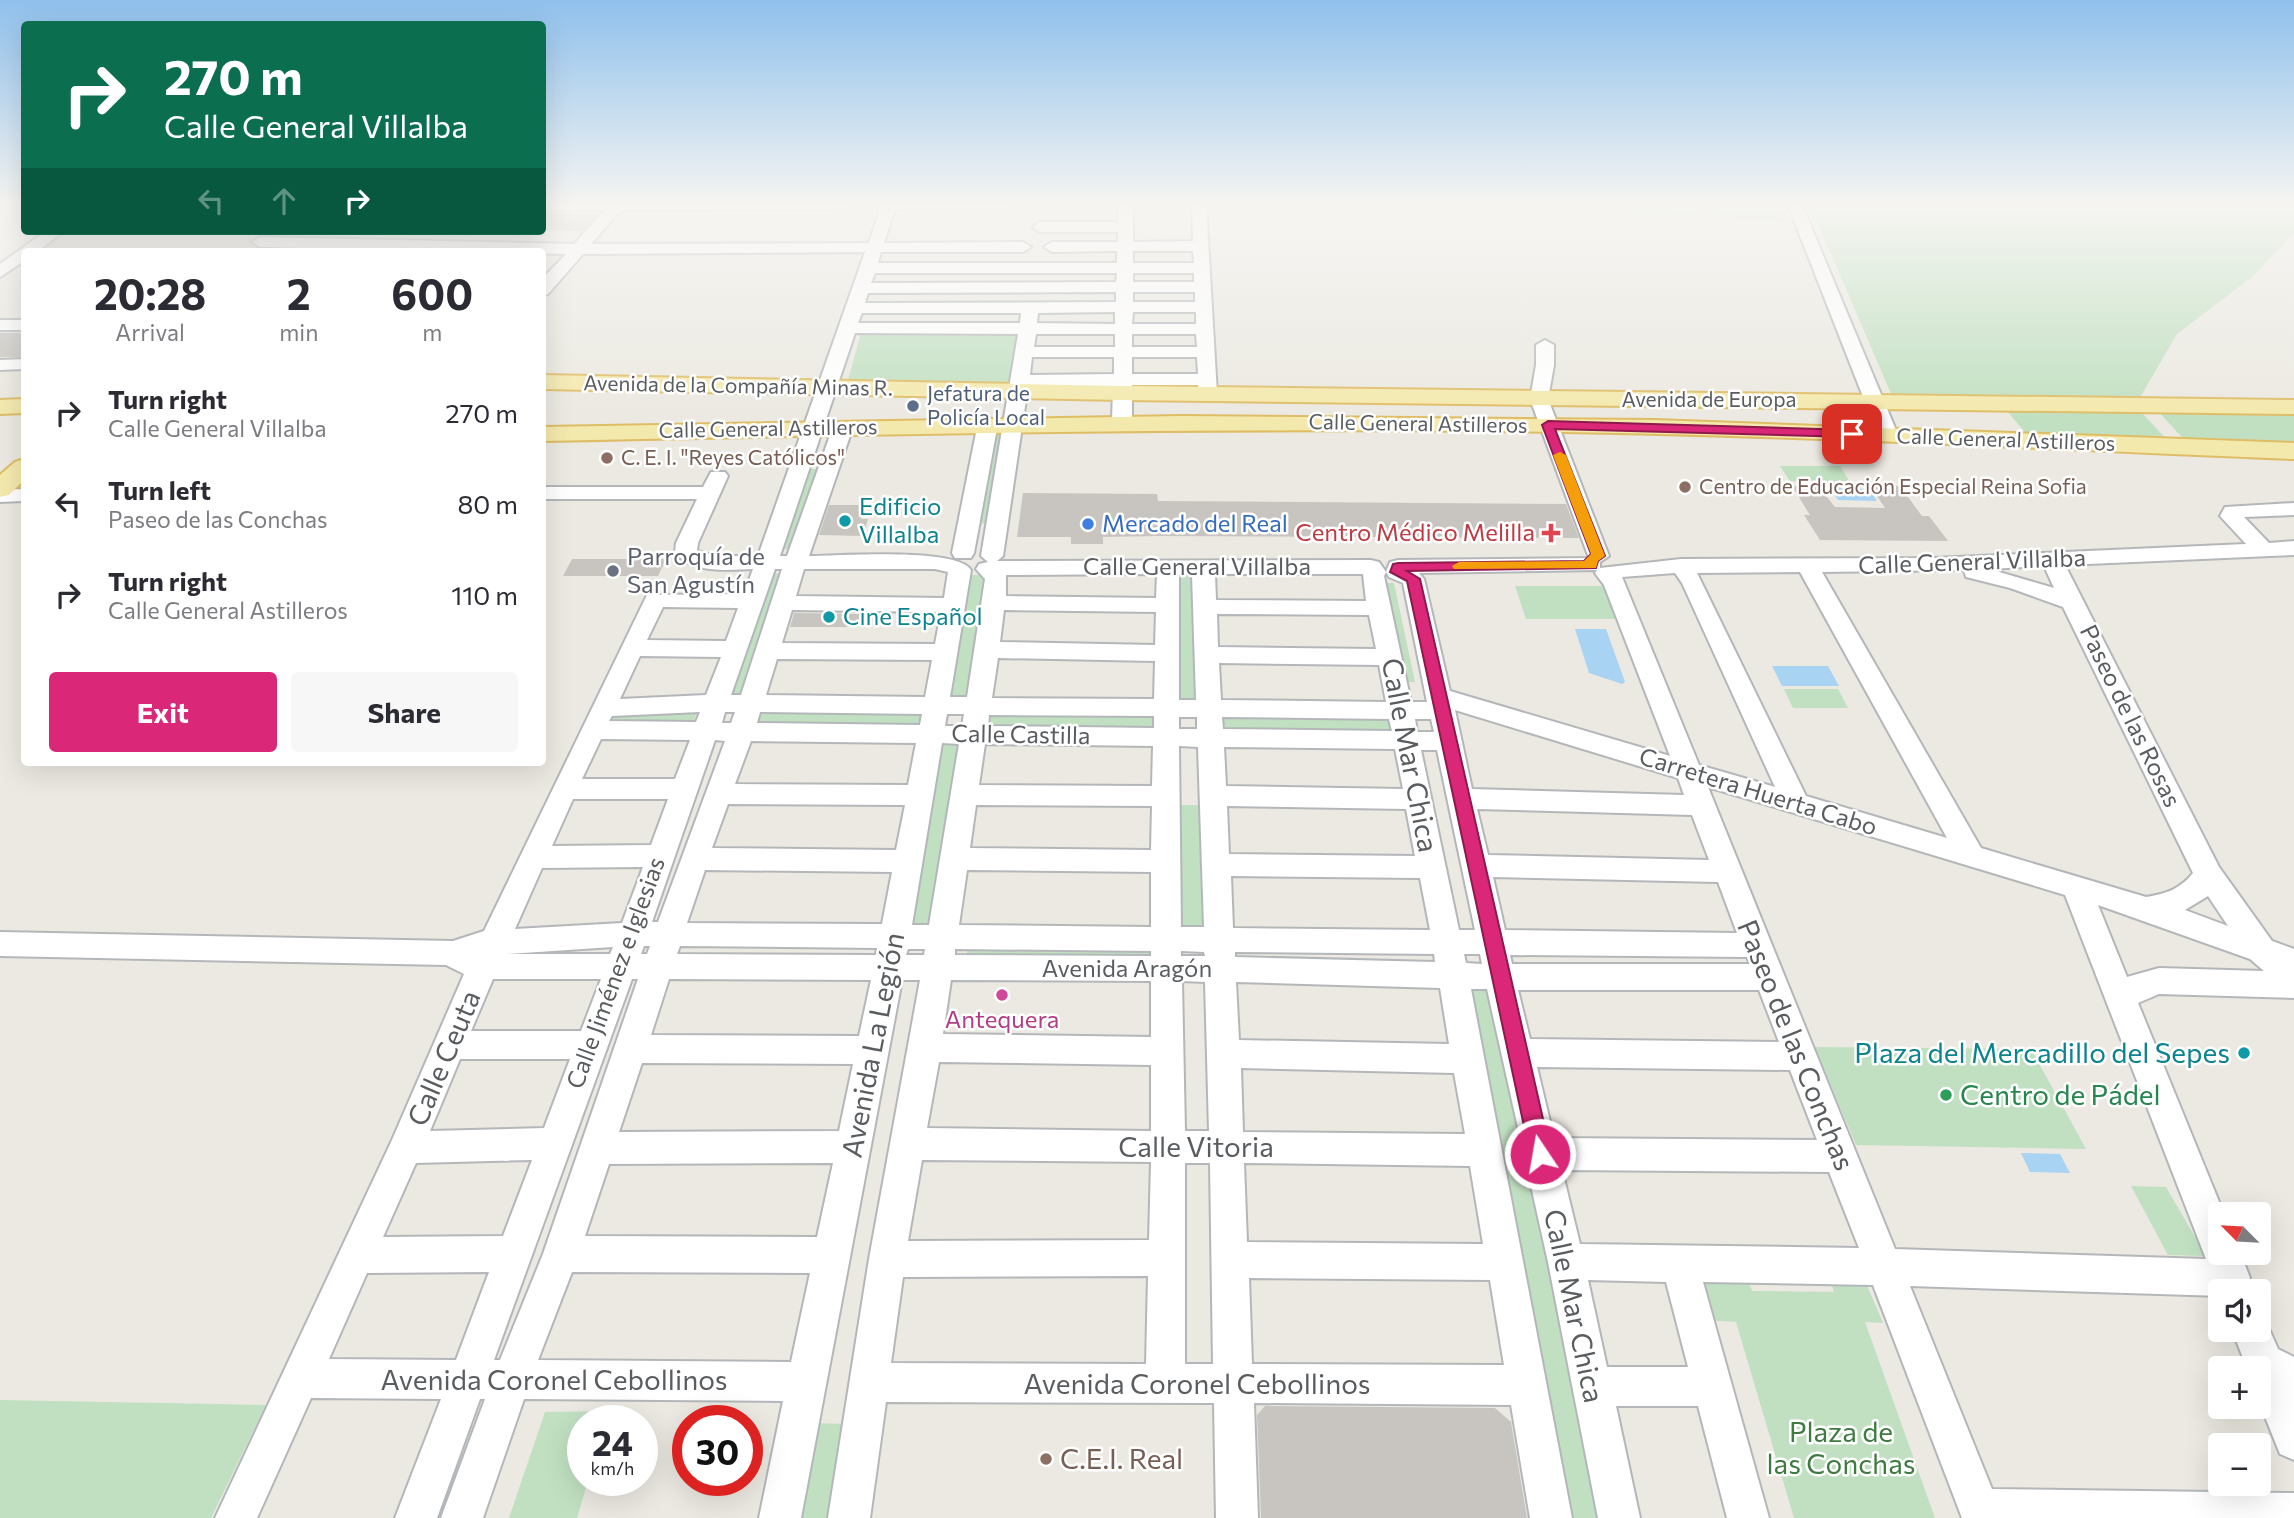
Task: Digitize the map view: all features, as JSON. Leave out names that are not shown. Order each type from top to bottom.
[{"type":"main road","name":"Avenida de la Compañía Minas R.","points":[[546,382],[828,388],[1123,387]]},
{"type":"main road","name":"Avenida de Europa","points":[[1123,387],[1207,386],[1539,399],[2294,407]]},
{"type":"main road","points":[[1207,386],[1209,421]]},
{"type":"main road","points":[[0,407],[21,405]]},
{"type":"main road","points":[[2143,406],[2181,447]]},
{"type":"main road","name":"Calle General Astilleros","points":[[546,435],[988,423],[1209,421],[1548,425],[2294,451]]},
{"type":"main road","points":[[0,456],[21,454]]},
{"type":"main road","points":[[0,489],[21,470]]},
{"type":"street","name":"Calle Jiménez e Iglesias","points":[[416,1518],[553,1144],[634,934],[659,856],[735,649],[767,602],[829,427],[828,388],[865,276]]},
{"type":"street","points":[[929,329],[943,276]]},
{"type":"street","name":"Avenida La Legión","points":[[780,1518],[895,936],[955,605],[1007,468],[1035,276]]},
{"type":"street","points":[[1122,422],[1126,276]]},
{"type":"street","points":[[1202,276],[1207,386]]},
{"type":"street","points":[[1825,276],[1888,435]]},
{"type":"street","points":[[861,288],[1203,287]]},
{"type":"street","points":[[854,307],[1204,307]]},
{"type":"street","points":[[0,325],[21,325]]},
{"type":"street","points":[[846,328],[1205,329]]},
{"type":"street","name":"Paseo de las Conchas","points":[[1545,345],[1545,365],[1539,399],[1546,412],[1548,425],[1615,584],[1727,871],[1772,977],[1883,1267],[1982,1514]]},
{"type":"street","points":[[1023,352],[1206,352]]},
{"type":"street","points":[[0,365],[21,364]]},
{"type":"street","name":"Avenida La Legión","points":[[971,562],[979,468],[988,423]]},
{"type":"street","points":[[979,468],[1007,468]]},
{"type":"street","name":"Calle General Villalba","points":[[546,493],[715,484],[687,543],[686,552],[702,562],[971,562],[1022,567],[1385,569],[1605,564],[1808,567],[1934,565],[2294,548]]},
{"type":"street","points":[[0,496],[21,495]]},
{"type":"street","points":[[2262,548],[2231,516],[2231,511],[2294,509]]},
{"type":"street","name":"Calle General Villalba","points":[[2262,548],[2294,533]]},
{"type":"street","name":"Paseo de las Rosas","points":[[2051,559],[2208,874],[2261,950],[2277,964],[2284,979],[2290,977]]},
{"type":"street","name":"Avenida La Legión","points":[[849,1518],[887,1259],[925,1048],[994,603],[996,577],[971,562]]},
{"type":"street","points":[[1934,565],[2018,583],[2075,603]]},
{"type":"street","points":[[1681,566],[1693,583],[1795,802]]},
{"type":"street","points":[[1165,1384],[1168,1051],[1165,796],[1168,737],[1168,567]]},
{"type":"street","points":[[1203,567],[1224,1054],[1237,1518]]},
{"type":"street","points":[[1808,567],[1971,855]]},
{"type":"street","name":"Calle Mar Chica","points":[[1551,1518],[1447,942],[1373,576],[1385,569],[1413,579],[1566,1262],[1619,1518]]},
{"type":"street","name":"Calle Ceuta","points":[[236,1518],[406,1147],[564,789],[655,600],[767,602]]},
{"type":"street","points":[[767,602],[955,605]]},
{"type":"street","name":"Calle Jiménez e Iglesias","points":[[462,1518],[510,1380],[561,1254],[694,859],[741,733],[767,651],[767,602]]},
{"type":"street","points":[[994,603],[1168,605]]},
{"type":"street","points":[[1206,607],[1381,608]]},
{"type":"street","points":[[633,648],[735,649]]},
{"type":"street","points":[[986,650],[1168,653]]},
{"type":"street","points":[[767,651],[947,652]]},
{"type":"street","points":[[1208,655],[1391,657]]},
{"type":"street","name":"Calle Castilla","points":[[598,719],[716,703],[934,720]]},
{"type":"street","name":"Calle Castilla","points":[[598,719],[704,733],[741,733],[1168,708],[1210,709],[1405,726]]},
{"type":"street","name":"Carretera Huerta Cabo","points":[[1444,717],[1688,771],[2076,887]]},
{"type":"street","name":"Calle Castilla","points":[[976,720],[1168,737],[1211,737],[1405,726],[1444,717]]},
{"type":"street","points":[[564,789],[684,789]]},
{"type":"street","points":[[718,794],[921,794]]},
{"type":"street","points":[[963,794],[1165,796]]},
{"type":"street","points":[[1213,796],[1419,799]]},
{"type":"street","points":[[1463,799],[1703,805]]},
{"type":"street","points":[[533,857],[659,856]]},
{"type":"street","points":[[694,859],[908,861]]},
{"type":"street","points":[[954,859],[1165,861]]},
{"type":"street","points":[[1216,865],[1432,867]]},
{"type":"street","points":[[1476,866],[1727,871]]},
{"type":"street","points":[[2145,908],[2187,898],[2196,891],[2208,874]]},
{"type":"street","points":[[2076,887],[2145,908],[2261,950]]},
{"type":"street","points":[[1566,1262],[1883,1267],[2228,1268],[2133,993],[2095,939],[2076,887]]},
{"type":"street","name":"Avenida Aragón","points":[[489,954],[634,934],[942,936],[1166,953],[1219,954],[1453,975],[1772,977]]},
{"type":"street","name":"Avenida Aragón","points":[[1219,954],[1447,942],[1757,945]]},
{"type":"street","points":[[0,944],[453,953],[460,960],[489,954]]},
{"type":"street","name":"Avenida Aragón","points":[[489,954],[620,968],[937,968],[1166,953]]},
{"type":"street","points":[[2133,993],[2180,981],[2290,977]]},
{"type":"street","points":[[451,1045],[590,1045]]},
{"type":"street","points":[[925,1048],[1168,1051]]},
{"type":"street","points":[[631,1049],[872,1051]]},
{"type":"street","points":[[1518,1053],[1802,1056]]},
{"type":"street","points":[[1224,1054],[1468,1059]]},
{"type":"street","points":[[406,1147],[553,1144]]},
{"type":"street","name":"Calle Vitoria","points":[[907,1144],[1485,1150]]},
{"type":"street","points":[[597,1149],[854,1147]]},
{"type":"street","points":[[1540,1154],[1842,1156]]},
{"type":"street","points":[[357,1255],[513,1254]]},
{"type":"street","points":[[561,1254],[830,1255]]},
{"type":"street","points":[[887,1259],[1166,1258]]},
{"type":"street","points":[[1228,1260],[1504,1262]]},
{"type":"street","points":[[1679,1263],[1748,1518]]},
{"type":"street","points":[[2271,1360],[2294,1440]]},
{"type":"street","name":"Avenida Coronel Cebollinos","points":[[301,1378],[806,1382]]},
{"type":"street","name":"Avenida Coronel Cebollinos","points":[[869,1382],[1525,1385]]},
{"type":"street","points":[[1591,1386],[1713,1387]]},
{"type":"street","points":[[1982,1514],[2294,1514]]},
{"type":"green space","points":[[1840,276],[2253,276],[2177,334],[2139,399],[1892,396]]},
{"type":"green space","points":[[1018,331],[1009,388],[848,380],[861,333]]},
{"type":"green space","points":[[2003,406],[2139,410],[2172,445],[2028,436]]},
{"type":"green space","points":[[2157,410],[2294,412],[2294,448],[2188,444]]},
{"type":"green space","points":[[1010,431],[986,523],[977,524],[994,432]]},
{"type":"green space","points":[[1780,466],[1840,466],[1850,482],[1790,481]]},
{"type":"green space","points":[[809,469],[823,469],[794,549],[780,549]]},
{"type":"green space","points":[[786,573],[744,698],[726,698],[772,574]]},
{"type":"green space","points":[[971,575],[992,575],[972,701],[947,701]]},
{"type":"green space","points":[[1176,576],[1197,576],[1201,702],[1177,703]]},
{"type":"green space","points":[[1381,583],[1394,583],[1415,682],[1400,682]]},
{"type":"green space","points":[[1515,586],[1604,586],[1616,619],[1526,619]]},
{"type":"green space","points":[[1784,689],[1838,689],[1848,708],[1793,708]]},
{"type":"green space","points":[[617,708],[698,709],[692,726],[609,725]]},
{"type":"green space","points":[[756,710],[929,711],[926,728],[752,727]]},
{"type":"green space","points":[[987,713],[1160,714],[1160,731],[984,729]]},
{"type":"green space","points":[[1219,715],[1396,716],[1399,733],[1220,731]]},
{"type":"green space","points":[[941,741],[965,741],[935,925],[907,925]]},
{"type":"green space","points":[[1181,805],[1199,805],[1203,925],[1182,925]]},
{"type":"green space","points":[[968,945],[1158,945],[1158,960],[966,958]]},
{"type":"green space","points":[[1488,979],[1606,1518],[1567,1518],[1466,980]]},
{"type":"green space","name":"Centro de Pádel","points":[[1815,1047],[2031,1049],[2086,1149],[1856,1145]]},
{"type":"green space","points":[[2131,1186],[2166,1187],[2206,1256],[2168,1255]]},
{"type":"green space","name":"Plaza de las Conchas","points":[[1829,1276],[1863,1276],[1883,1323],[1865,1322],[1935,1518],[1794,1518],[1736,1322],[1705,1320],[1691,1277],[1747,1277],[1752,1291],[1834,1292]]},
{"type":"green space","points":[[0,1400],[266,1405],[211,1518],[0,1518]]},
{"type":"green space","points":[[545,1412],[567,1412],[567,1496],[584,1496],[577,1518],[509,1518]]},
{"type":"green space","points":[[806,1423],[850,1424],[834,1518],[787,1518]]},
{"type":"water","points":[[1831,488],[1869,489],[1877,501],[1838,500]]},
{"type":"water","points":[[1575,629],[1606,629],[1625,682],[1622,684],[1589,673]]},
{"type":"water","points":[[1772,666],[1828,666],[1839,686],[1782,686]]},
{"type":"water","points":[[2021,1153],[2060,1154],[2070,1173],[2030,1172]]},
{"type":"building","points":[[0,333],[21,333],[21,357],[0,357]]},
{"type":"building","points":[[1792,486],[1818,486],[1835,507],[1885,508],[1875,493],[1878,493],[1874,486],[1900,486],[1922,516],[1929,516],[1948,541],[1820,540],[1804,515],[1810,515]]},
{"type":"building","points":[[1023,493],[1157,494],[1158,501],[1566,504],[1579,538],[1158,536],[1103,537],[1103,544],[1071,544],[1071,537],[1017,537]]},
{"type":"building","name":"Edificio Villalba","points":[[829,505],[866,505],[861,519],[868,519],[863,536],[819,535]]},
{"type":"building","name":"Parroquía de San Agustín","points":[[572,559],[666,559],[658,576],[563,576]]},
{"type":"building","name":"Cine Español","points":[[794,613],[867,614],[863,627],[790,627]]},
{"type":"building","points":[[1265,1406],[1495,1408],[1511,1422],[1527,1518],[1261,1518],[1257,1415]]},
{"type":"slow traffic","points":[[1459,566],[1591,565],[1591,559],[1598,556],[1560,455]]},
{"type":"place","name":"Jefatura de Policía Local","points":[[913,406]]},
{"type":"place","name":"C. E. I. \"Reyes Católicos\"","points":[[607,458]]},
{"type":"place","name":"Centro de Educación Especial Reina Sofia","points":[[1685,487]]},
{"type":"place","name":"Edificio Villalba","points":[[845,521]]},
{"type":"place","name":"Mercado del Real","points":[[1088,524]]},
{"type":"place","name":"Centro Médico Melilla","points":[[1551,533]]},
{"type":"place","name":"Parroquía de San Agustín","points":[[613,571]]},
{"type":"place","name":"Cine Español","points":[[829,617]]},
{"type":"place","name":"Antequera","points":[[1002,995]]},
{"type":"place","name":"Plaza del Mercadillo del Sepes","points":[[2244,1053]]},
{"type":"place","name":"Centro de Pádel","points":[[1946,1095]]},
{"type":"place","name":"C.E.I. Real","points":[[1046,1459]]},
{"type":"route","points":[[1540,1154],[1413,579],[1397,572],[1398,567],[1591,565],[1591,559],[1598,556],[1548,425],[1852,434]]}]
